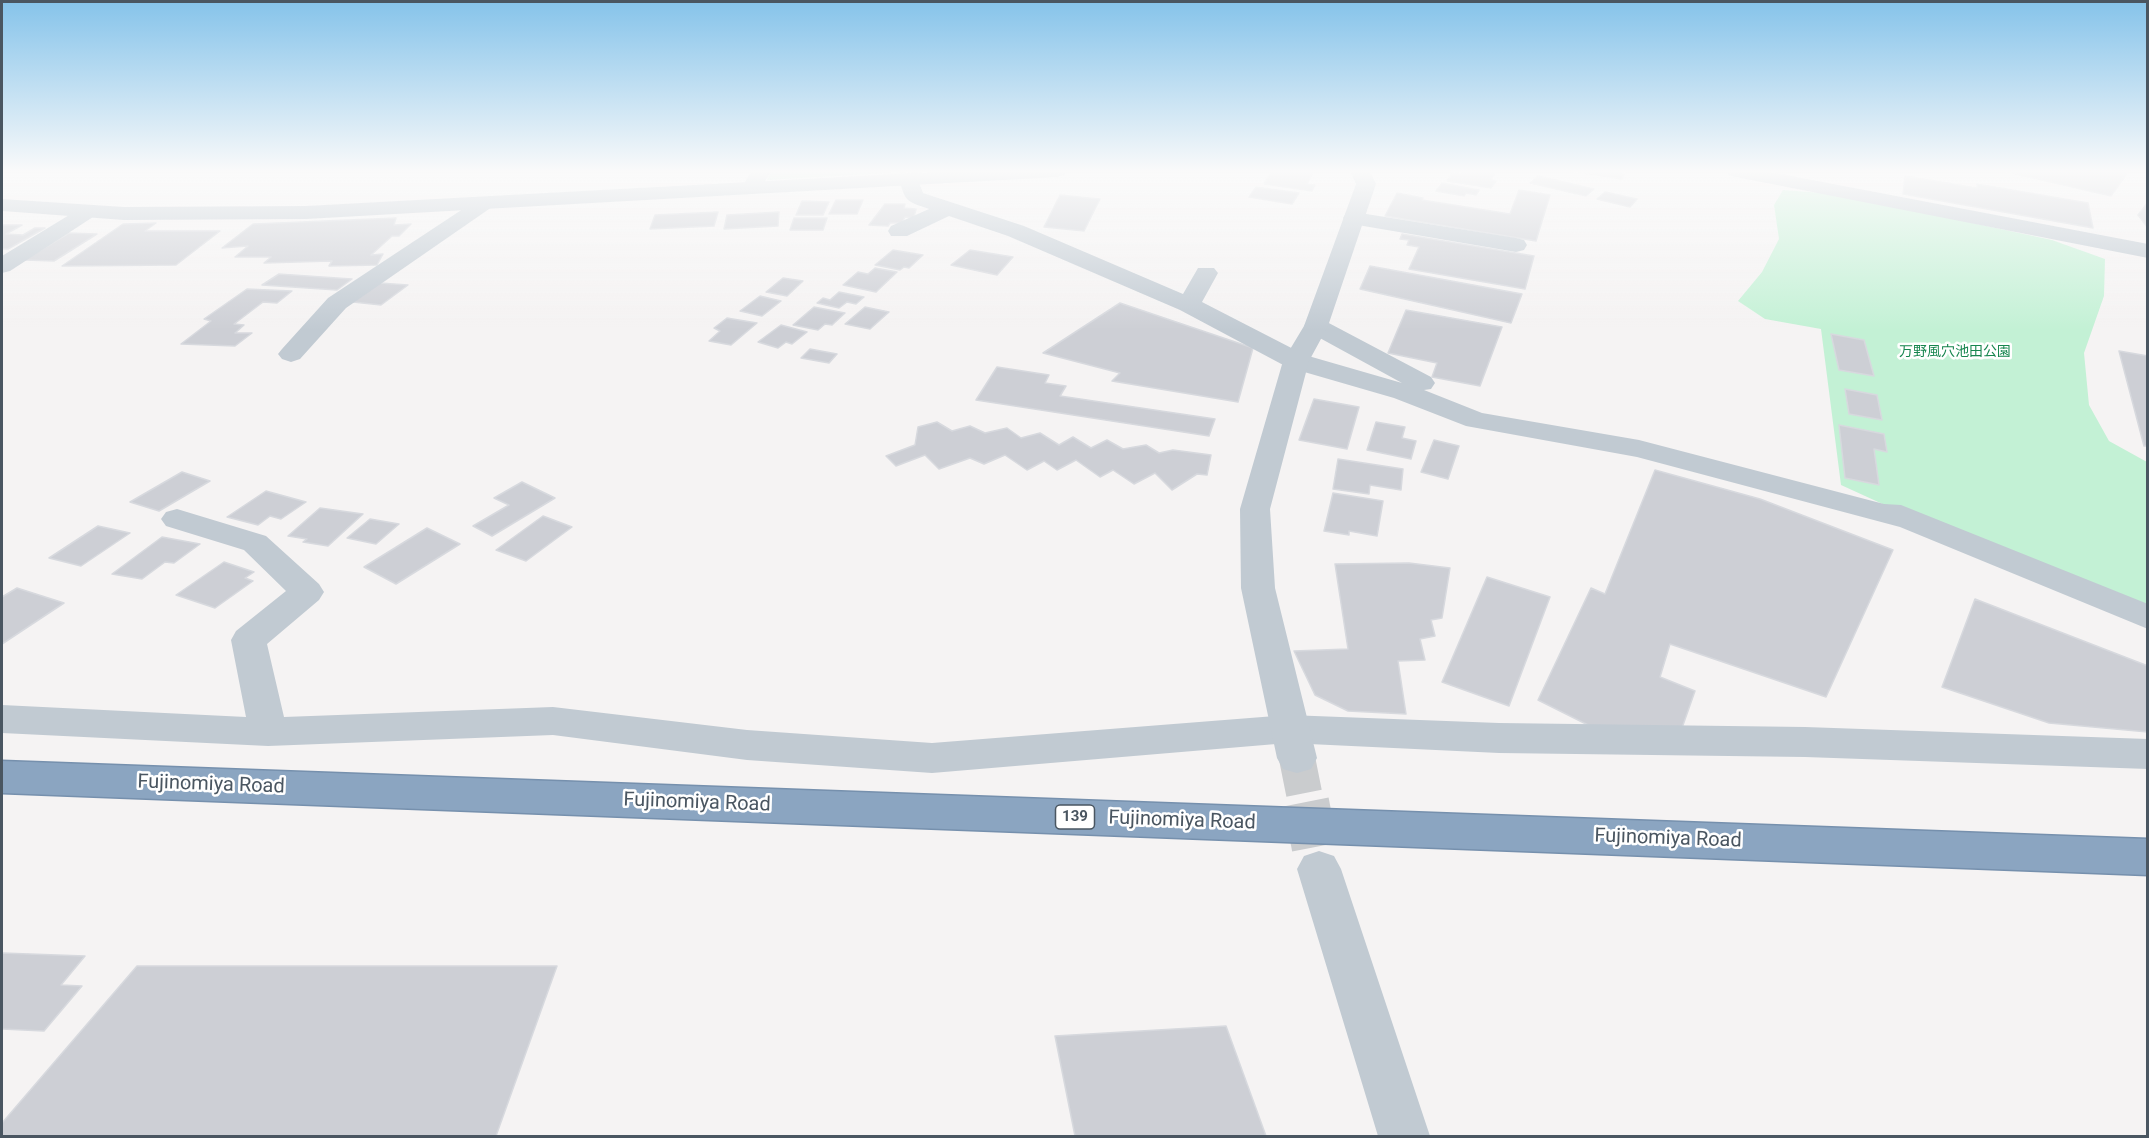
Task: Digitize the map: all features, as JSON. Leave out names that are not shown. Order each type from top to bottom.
[{"type":"highway","name":"Fujinomiya Road","points":[[2,777],[2148,857]]},
{"type":"street","points":[[2,266],[68,224]]},
{"type":"street","points":[[291,354],[337,303],[454,224]]},
{"type":"street","points":[[899,231],[914,224]]},
{"type":"street","points":[[996,224],[1190,305],[1296,361],[1404,392],[1476,420],[1639,449],[1909,520]]},
{"type":"street","points":[[1293,744],[1258,588],[1255,509],[1296,361],[1316,326],[1352,224]]},
{"type":"street","points":[[1391,224],[1516,245]]},
{"type":"street","points":[[2009,224],[2148,251]]},
{"type":"street","points":[[1190,305],[1206,273]]},
{"type":"street","points":[[1316,326],[1427,386],[1478,405],[1642,432],[1833,490],[2148,617]]},
{"type":"street","points":[[177,519],[255,543],[307,592],[249,640],[268,732]]},
{"type":"street","points":[[2,719],[268,732],[553,721],[747,745],[932,758],[1499,738],[1805,742],[2148,754]]},
{"type":"street","points":[[1319,869],[1404,1137]]},
{"type":"green space","name":"万野風穴池田公園","points":[[1777,224],[1978,224],[2052,240],[2105,259],[2104,296],[2084,353],[2089,405],[2109,441],[2147,462],[2147,612],[1900,512],[1841,485],[1821,329],[1765,319],[1738,301],[1762,272],[1779,239]]},
{"type":"building","points":[[123,224],[154,224],[145,231],[220,231],[176,265],[62,266]]},
{"type":"building","points":[[253,224],[411,224],[399,236],[392,236],[371,255],[383,254],[377,265],[329,266],[332,261],[264,263],[271,257],[235,257],[248,246],[222,248]]},
{"type":"building","points":[[652,224],[715,224],[714,226],[650,229]]},
{"type":"building","points":[[725,224],[778,224],[778,226],[724,229]]},
{"type":"building","points":[[792,224],[825,224],[823,230],[790,230]]},
{"type":"building","points":[[870,224],[889,224],[888,226]]},
{"type":"building","points":[[1045,224],[1087,224],[1084,231],[1044,227]]},
{"type":"building","points":[[1434,224],[1541,224],[1536,241]]},
{"type":"building","points":[[2071,224],[2092,224],[2093,228]]},
{"type":"building","points":[[2,225],[22,225],[6,234],[23,235],[35,228],[45,228],[8,249],[2,249]]},
{"type":"building","points":[[69,233],[97,234],[54,261],[24,260]]},
{"type":"building","points":[[1402,234],[1534,256],[1525,289],[1409,269],[1419,247],[1407,245],[1409,240],[1400,239]]},
{"type":"building","points":[[893,250],[923,255],[909,268],[904,267],[900,270],[875,265]]},
{"type":"building","points":[[970,250],[1013,257],[997,275],[951,265]]},
{"type":"building","points":[[1370,266],[1522,294],[1511,323],[1360,289]]},
{"type":"building","points":[[875,268],[897,272],[876,292],[843,285],[858,272],[868,274]]},
{"type":"building","points":[[279,274],[352,279],[337,290],[262,285]]},
{"type":"building","points":[[783,278],[803,281],[787,296],[766,292]]},
{"type":"building","points":[[380,283],[408,285],[381,305],[353,302]]},
{"type":"building","points":[[247,289],[292,291],[277,303],[263,302],[234,324],[244,325],[235,333],[252,333],[235,346],[181,344],[211,321],[204,319]]},
{"type":"building","points":[[839,292],[864,297],[856,304],[847,302],[839,308],[817,303],[823,298],[830,300]]},
{"type":"building","points":[[760,296],[781,301],[762,316],[740,311]]},
{"type":"building","points":[[1120,303],[1253,348],[1238,402],[1112,381],[1120,373],[1043,353]]},
{"type":"building","points":[[814,307],[845,313],[832,325],[825,324],[818,330],[793,325]]},
{"type":"building","points":[[865,307],[889,312],[870,329],[845,324]]},
{"type":"building","points":[[1406,310],[1502,327],[1480,386],[1432,377],[1437,363],[1388,353]]},
{"type":"building","points":[[727,318],[757,323],[731,345],[709,341],[720,331],[714,328]]},
{"type":"building","points":[[781,325],[807,332],[792,344],[786,342],[778,348],[758,342]]},
{"type":"building","points":[[1831,334],[1864,340],[1874,376],[1839,370]]},
{"type":"building","points":[[810,349],[837,354],[829,363],[801,358]]},
{"type":"building","points":[[2119,351],[2148,356],[2148,446],[2144,446]]},
{"type":"building","points":[[997,367],[1049,375],[1045,383],[1066,386],[1060,396],[1215,419],[1209,436],[976,400]]},
{"type":"building","points":[[1845,389],[1877,395],[1882,420],[1849,414]]},
{"type":"building","points":[[1314,399],[1359,407],[1347,449],[1299,440]]},
{"type":"building","points":[[937,422],[952,431],[970,426],[985,433],[1007,428],[1021,438],[1040,433],[1059,445],[1073,437],[1091,448],[1107,440],[1123,449],[1146,445],[1159,453],[1173,450],[1211,455],[1207,475],[1197,474],[1172,490],[1155,473],[1134,484],[1113,470],[1100,477],[1076,460],[1057,470],[1044,461],[1027,470],[1005,455],[984,464],[970,458],[939,469],[925,455],[896,466],[886,456],[915,445],[918,427]]},
{"type":"building","points":[[1376,422],[1405,427],[1402,438],[1416,441],[1411,459],[1367,450]]},
{"type":"building","points":[[1839,425],[1884,434],[1887,452],[1874,449],[1879,485],[1845,478]]},
{"type":"building","points":[[1434,440],[1459,446],[1448,479],[1421,472]]},
{"type":"building","points":[[1338,459],[1403,469],[1401,490],[1370,485],[1369,494],[1333,489]]},
{"type":"building","points":[[1655,470],[1760,499],[1893,550],[1826,697],[1670,644],[1660,677],[1695,691],[1682,728],[1598,730],[1538,700],[1591,588],[1605,594]]},
{"type":"building","points":[[182,472],[210,481],[159,511],[130,502]]},
{"type":"building","points":[[522,482],[555,498],[492,536],[473,526],[509,505],[494,498]]},
{"type":"building","points":[[266,491],[306,502],[281,519],[270,516],[258,525],[227,517]]},
{"type":"building","points":[[1333,493],[1383,501],[1377,536],[1349,531],[1349,535],[1324,531]]},
{"type":"building","points":[[320,508],[363,514],[328,546],[303,542],[307,539],[288,536]]},
{"type":"building","points":[[543,516],[572,527],[526,561],[496,550]]},
{"type":"building","points":[[370,519],[399,524],[376,544],[347,538]]},
{"type":"building","points":[[98,526],[130,533],[81,566],[49,558]]},
{"type":"building","points":[[427,528],[460,544],[396,584],[364,567]]},
{"type":"building","points":[[162,537],[200,544],[174,563],[165,562],[142,579],[112,574]]},
{"type":"building","points":[[224,562],[254,572],[245,578],[253,581],[215,608],[176,595]]},
{"type":"building","points":[[1409,563],[1450,568],[1442,618],[1431,620],[1435,636],[1420,639],[1425,660],[1398,661],[1406,714],[1348,711],[1315,695],[1294,651],[1348,649],[1335,564]]},
{"type":"building","points":[[1487,577],[1550,597],[1509,706],[1442,682]]},
{"type":"building","points":[[17,588],[64,603],[2,644],[2,597]]},
{"type":"building","points":[[1975,599],[2148,666],[2148,732],[2049,723],[1942,687]]},
{"type":"building","points":[[2,953],[85,956],[61,985],[82,986],[44,1031],[2,1029]]},
{"type":"building","points":[[137,966],[557,966],[496,1136],[2,1136],[2,1123]]},
{"type":"building","points":[[1226,1026],[1266,1136],[1075,1136],[1055,1036]]},
{"type":"tunnel","points":[[1297,758],[1306,803]]},
{"type":"tunnel","points":[[1306,802],[1319,869]]}]
